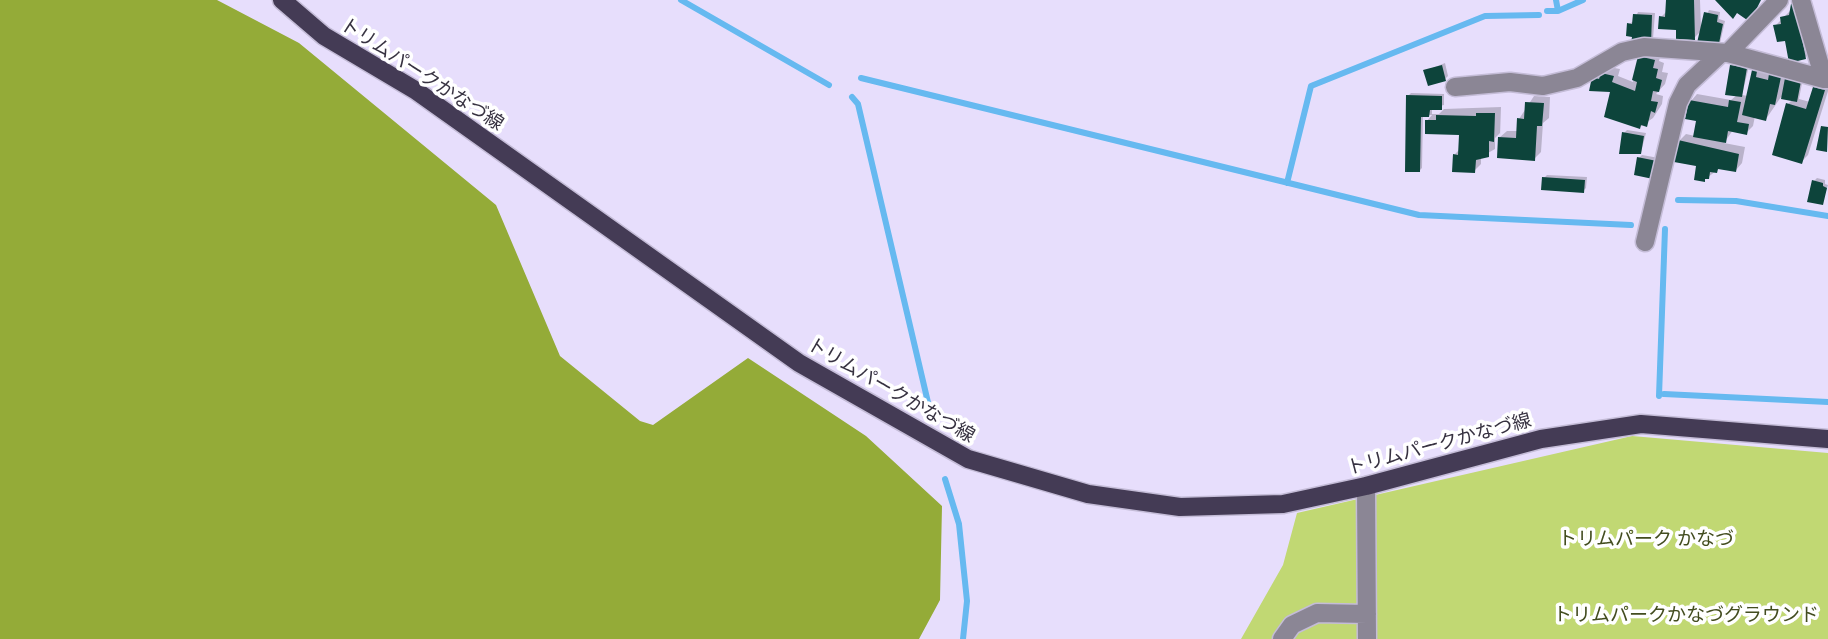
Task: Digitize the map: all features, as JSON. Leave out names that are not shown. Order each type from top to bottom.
[{"type":"main road","name":"トリムパークかなづ線","points":[[282,0],[324,36],[415,90],[799,363],[968,459],[1088,494],[1180,507],[1283,504],[1366,486],[1541,439],[1641,424],[1828,439]]},
{"type":"street","points":[[1645,243],[1678,103],[1687,85],[1724,54],[1779,0]]},
{"type":"street","points":[[1801,0],[1826,79]]},
{"type":"street","points":[[1455,88],[1510,82],[1543,86],[1577,78],[1622,52],[1644,47],[1724,54],[1826,79]]},
{"type":"street","points":[[1366,486],[1367,639]]},
{"type":"street","points":[[1282,639],[1292,625],[1317,613],[1367,614]]},
{"type":"green space","points":[[0,0],[217,0],[299,43],[496,205],[560,356],[640,421],[653,425],[748,358],[866,436],[942,506],[940,600],[919,639],[0,639]]},
{"type":"green space","name":"トリムパーク かなづ","points":[[1632,436],[1828,453],[1828,639],[1241,639],[1283,565],[1297,513]]},
{"type":"building","points":[[1666,0],[1694,0],[1695,40],[1676,39],[1676,30],[1658,29],[1659,16],[1665,17]]},
{"type":"building","points":[[1715,0],[1761,0],[1750,22],[1737,13],[1733,19]]},
{"type":"building","points":[[1795,3],[1806,59],[1789,63],[1785,41],[1777,42],[1773,25],[1781,24],[1780,17],[1789,15],[1791,4]]},
{"type":"building","points":[[1704,12],[1718,15],[1717,22],[1723,24],[1718,48],[1697,43]]},
{"type":"building","points":[[1633,14],[1652,15],[1651,44],[1631,43],[1632,37],[1626,36],[1627,23],[1632,24]]},
{"type":"building","points":[[1638,56],[1655,60],[1653,68],[1658,69],[1656,78],[1662,80],[1659,92],[1653,91],[1651,101],[1658,102],[1655,113],[1651,111],[1647,127],[1641,125],[1640,129],[1604,117],[1610,92],[1589,91],[1592,77],[1599,79],[1601,73],[1614,76],[1612,82],[1635,91],[1637,82],[1632,80]]},
{"type":"building","points":[[1442,65],[1446,81],[1428,86],[1423,70]]},
{"type":"building","points":[[1730,65],[1747,68],[1742,97],[1725,95]]},
{"type":"building","points":[[1752,70],[1757,71],[1756,77],[1768,80],[1769,74],[1781,77],[1775,105],[1770,104],[1766,121],[1742,115]]},
{"type":"building","points":[[1785,78],[1801,81],[1797,102],[1781,99]]},
{"type":"building","points":[[1813,87],[1825,90],[1802,164],[1772,155],[1786,103],[1806,109]]},
{"type":"building","points":[[1406,95],[1442,96],[1442,110],[1430,110],[1429,117],[1421,117],[1420,172],[1405,172]]},
{"type":"building","points":[[1689,100],[1728,107],[1729,100],[1741,102],[1737,122],[1749,124],[1747,135],[1728,131],[1726,143],[1693,137],[1696,121],[1685,119]]},
{"type":"building","points":[[1525,102],[1544,103],[1542,126],[1537,126],[1535,161],[1497,158],[1498,137],[1516,138],[1517,118],[1524,119]]},
{"type":"building","points":[[1476,113],[1495,113],[1494,142],[1489,141],[1489,157],[1476,160],[1475,173],[1452,172],[1453,154],[1458,155],[1459,135],[1425,134],[1425,120],[1436,120],[1436,115],[1476,116]]},
{"type":"building","points":[[1821,126],[1828,127],[1827,152],[1816,150]]},
{"type":"building","points":[[1622,132],[1644,136],[1641,154],[1619,154]]},
{"type":"building","points":[[1678,140],[1739,154],[1736,172],[1718,169],[1717,173],[1710,172],[1709,179],[1705,179],[1705,182],[1694,180],[1696,166],[1674,162]]},
{"type":"building","points":[[1637,157],[1657,161],[1653,179],[1634,175]]},
{"type":"building","points":[[1542,177],[1585,180],[1584,193],[1541,190]]},
{"type":"building","points":[[1812,180],[1823,183],[1827,188],[1823,205],[1807,202]]},
{"type":"waterway","points":[[681,0],[829,85]]},
{"type":"waterway","points":[[1547,11],[1558,11],[1556,0]]},
{"type":"waterway","points":[[1558,11],[1583,0]]},
{"type":"waterway","points":[[1287,183],[1311,86],[1485,16],[1539,15]]},
{"type":"waterway","points":[[861,78],[1419,215],[1631,225]]},
{"type":"waterway","points":[[852,97],[858,104],[930,411]]},
{"type":"waterway","points":[[1678,200],[1736,201],[1828,216]]},
{"type":"waterway","points":[[1659,396],[1665,229]]},
{"type":"waterway","points":[[1664,394],[1828,402]]},
{"type":"waterway","points":[[945,479],[959,524],[967,601],[963,639]]},
{"type":"park label","name":"トリムパークかなづグラウンド","points":[[1686,615]]}]
